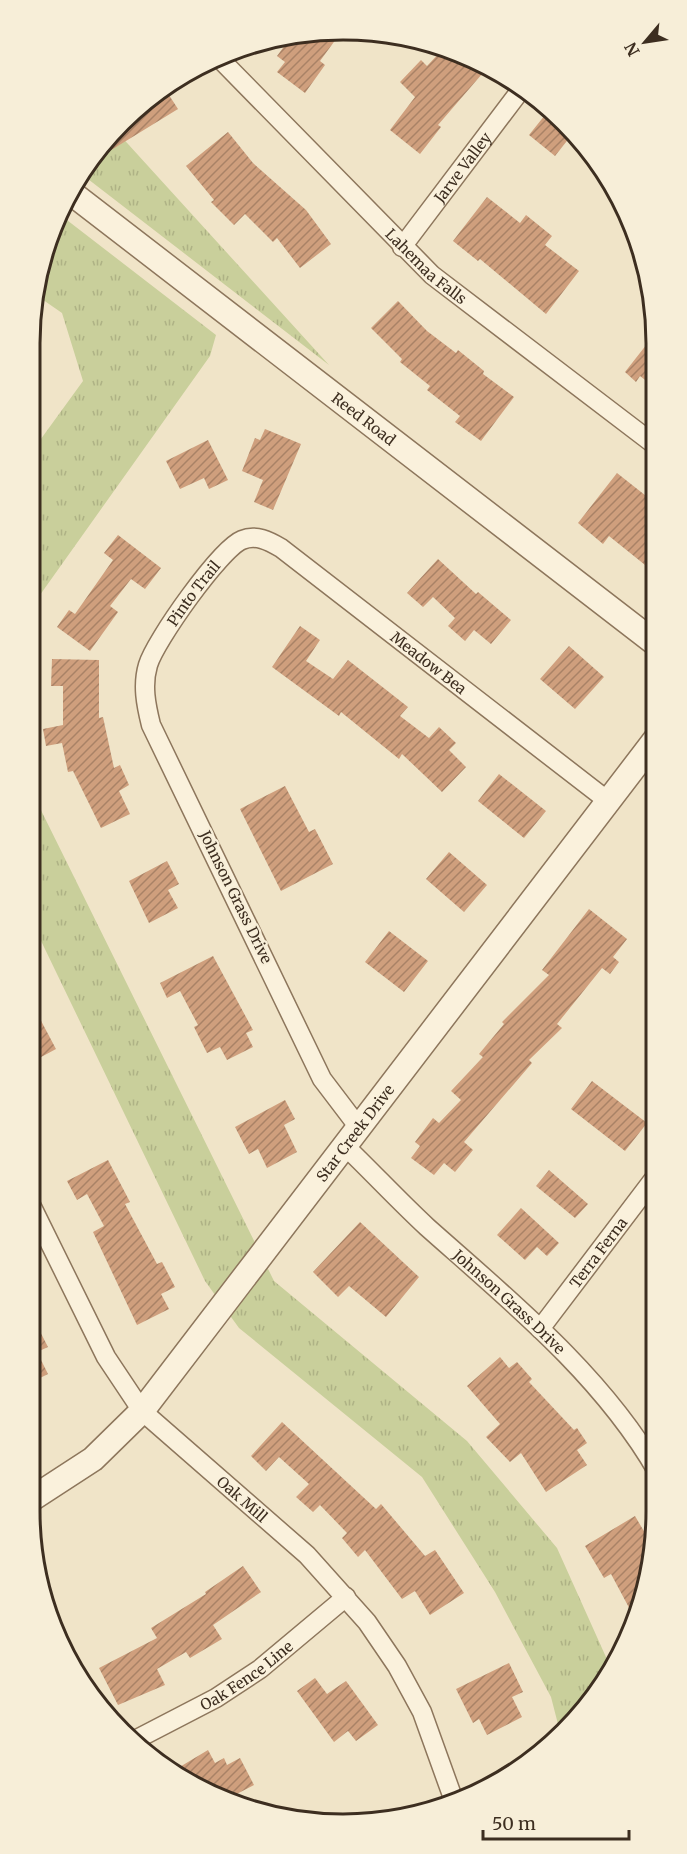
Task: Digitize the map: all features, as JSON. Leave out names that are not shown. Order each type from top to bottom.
[{"type":"street","name":"Lahemaa Falls","points":[[224,66],[432,275],[646,438]]},
{"type":"street","name":"Jarve Valley","points":[[402,247],[516,95]]},
{"type":"street","name":"Reed Road","points":[[78,198],[646,636]]},
{"type":"street","name":"Pinto Trail","points":[[152,655],[223,554],[243,539]]},
{"type":"street","name":"Meadow Bea","points":[[243,539],[265,539],[281,548],[608,801]]},
{"type":"street","name":"Johnson Grass Drive","points":[[152,655],[145,680],[145,699],[151,725],[322,1080],[353,1138],[425,1224],[540,1329],[606,1399],[646,1455]]},
{"type":"street","name":"Star Creek Drive","points":[[40,1493],[93,1459],[142,1412],[646,752]]},
{"type":"street","name":"Terra Ferna","points":[[540,1329],[646,1189]]},
{"type":"street","name":"Oak Mill","points":[[40,1223],[106,1357],[142,1412],[307,1555],[346,1597],[397,1666],[422,1712],[451,1793]]},
{"type":"street","name":"Oak Fence Line","points":[[142,1736],[216,1698],[260,1669],[346,1597]]},
{"type":"green space","points":[[122,137],[329,365],[89,180]]},
{"type":"green space","points":[[67,220],[216,335],[210,356],[40,595],[40,440],[83,381],[62,313],[44,300],[51,265]]},
{"type":"green space","points":[[40,808],[274,1281],[467,1441],[557,1548],[607,1660],[584,1695],[558,1725],[551,1697],[495,1592],[422,1477],[239,1328],[205,1281],[40,939]]},
{"type":"building","points":[[335,40],[320,61],[325,65],[305,93],[277,72],[285,62],[277,56],[284,46]]},
{"type":"building","points":[[437,56],[482,74],[438,125],[441,127],[420,154],[390,130],[415,97],[400,82],[421,60],[427,66]]},
{"type":"building","points":[[169,96],[178,109],[110,151],[129,129]]},
{"type":"building","points":[[544,117],[568,140],[555,156],[529,135]]},
{"type":"building","points":[[228,132],[253,163],[306,210],[331,244],[300,268],[277,238],[273,242],[245,214],[234,225],[211,202],[214,200],[186,166]]},
{"type":"building","points":[[487,197],[520,223],[526,215],[552,236],[545,245],[579,271],[546,314],[480,259],[478,261],[453,241]]},
{"type":"building","points":[[398,301],[427,331],[456,353],[458,350],[484,371],[483,374],[514,397],[481,441],[455,422],[460,416],[427,390],[430,386],[400,362],[402,359],[371,328]]},
{"type":"building","points":[[646,345],[646,381],[640,376],[636,382],[625,372]]},
{"type":"building","points":[[265,429],[301,444],[273,510],[254,502],[263,480],[242,471],[255,438],[260,440]]},
{"type":"building","points":[[208,440],[228,480],[209,489],[204,478],[180,489],[166,461]]},
{"type":"building","points":[[617,473],[646,496],[646,566],[609,536],[603,544],[578,523]]},
{"type":"building","points":[[118,535],[161,568],[145,589],[131,579],[110,606],[118,612],[90,651],[57,627],[69,610],[75,614],[113,560],[104,553]]},
{"type":"building","points":[[438,559],[476,594],[478,592],[511,620],[491,644],[474,630],[465,641],[448,626],[455,618],[433,597],[423,607],[407,593]]},
{"type":"building","points":[[300,626],[320,640],[306,661],[333,679],[348,660],[408,707],[400,716],[429,738],[439,727],[456,743],[449,750],[466,767],[442,792],[402,754],[399,759],[341,712],[339,716],[272,667]]},
{"type":"building","points":[[569,646],[604,677],[575,709],[540,679]]},
{"type":"building","points":[[52,659],[99,660],[99,718],[103,717],[114,768],[120,765],[129,785],[119,791],[130,814],[101,828],[73,771],[68,772],[62,743],[46,746],[43,729],[63,725],[63,686],[51,686]]},
{"type":"building","points":[[499,774],[546,811],[524,838],[478,801]]},
{"type":"building","points":[[285,786],[309,832],[315,829],[333,864],[281,891],[240,809]]},
{"type":"building","points":[[449,852],[487,885],[464,912],[426,879]]},
{"type":"building","points":[[167,861],[179,884],[168,890],[178,908],[149,923],[129,881]]},
{"type":"building","points":[[589,909],[627,939],[613,957],[619,962],[610,974],[602,968],[557,1024],[562,1028],[529,1060],[532,1063],[464,1142],[473,1150],[455,1172],[444,1163],[434,1175],[411,1158],[420,1146],[415,1142],[433,1118],[439,1123],[461,1100],[451,1091],[483,1057],[479,1054],[504,1024],[502,1022],[549,975],[542,970]]},
{"type":"building","points":[[389,931],[428,961],[404,992],[365,962]]},
{"type":"building","points":[[213,956],[253,1030],[246,1033],[253,1047],[227,1060],[220,1047],[207,1053],[194,1027],[198,1025],[180,991],[167,998],[160,983]]},
{"type":"building","points":[[40,1019],[56,1049],[40,1058]]},
{"type":"building","points":[[592,1081],[646,1124],[625,1151],[571,1109]]},
{"type":"building","points":[[285,1100],[295,1119],[284,1125],[297,1152],[267,1168],[258,1149],[249,1154],[235,1127]]},
{"type":"building","points":[[108,1160],[130,1202],[125,1204],[157,1264],[162,1262],[175,1287],[161,1294],[169,1309],[137,1325],[93,1232],[104,1226],[87,1194],[77,1200],[67,1181]]},
{"type":"building","points":[[549,1170],[588,1204],[575,1218],[536,1186]]},
{"type":"building","points":[[521,1208],[559,1243],[547,1256],[537,1247],[525,1260],[497,1235]]},
{"type":"building","points":[[360,1222],[419,1277],[386,1317],[349,1286],[338,1297],[313,1272]]},
{"type":"building","points":[[40,1331],[48,1347],[40,1351]]},
{"type":"building","points":[[500,1357],[509,1368],[517,1362],[532,1379],[529,1382],[574,1430],[577,1428],[587,1443],[577,1450],[587,1465],[546,1492],[521,1453],[510,1462],[486,1437],[500,1424],[467,1386]]},
{"type":"building","points":[[40,1358],[48,1374],[40,1378]]},
{"type":"building","points":[[282,1422],[376,1509],[381,1504],[425,1556],[435,1550],[464,1593],[430,1615],[415,1591],[402,1599],[365,1550],[358,1557],[342,1538],[347,1533],[320,1505],[313,1512],[296,1497],[309,1484],[279,1457],[266,1471],[251,1456]]},
{"type":"building","points":[[635,1516],[646,1534],[641,1570],[630,1609],[611,1574],[604,1578],[585,1546]]},
{"type":"building","points":[[243,1566],[261,1592],[213,1625],[222,1639],[190,1658],[186,1652],[157,1669],[165,1685],[118,1705],[99,1668],[157,1638],[151,1628],[206,1594],[205,1592]]},
{"type":"building","points":[[509,1663],[523,1692],[512,1697],[522,1717],[487,1735],[479,1719],[473,1723],[456,1689]]},
{"type":"building","points":[[315,1678],[327,1694],[346,1681],[378,1725],[356,1741],[348,1731],[334,1742],[297,1691]]},
{"type":"building","points":[[208,1750],[215,1763],[224,1758],[227,1765],[240,1758],[254,1785],[237,1794],[209,1782],[181,1766]]}]
